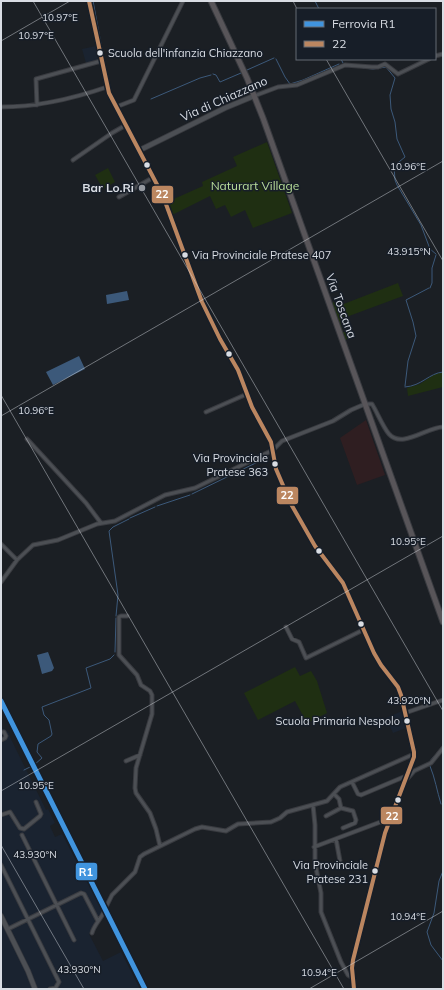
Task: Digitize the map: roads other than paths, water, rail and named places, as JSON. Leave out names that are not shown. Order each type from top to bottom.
[{"type":"main road","name":"Via Toscana","points":[[211,1],[254,96],[443,622]]},
{"type":"street","points":[[89,1],[107,87],[116,107],[154,177],[170,214],[202,302],[220,339],[238,370],[258,419],[271,442],[276,469],[294,511],[315,546],[343,583],[363,630],[381,665],[398,687],[414,754],[407,778],[381,847],[353,960],[352,978],[354,989]]},
{"type":"street","points":[[116,107],[135,99],[184,1]]},
{"type":"street","name":"Via di Chiazzano","points":[[140,150],[224,108],[278,86],[297,85],[345,64],[378,67],[386,64],[398,74],[427,60]]},
{"type":"street","points":[[37,105],[36,79],[101,61]]},
{"type":"street","points":[[1,107],[37,105],[62,101],[107,87]]},
{"type":"street","points":[[73,160],[126,125]]},
{"type":"street","points":[[119,197],[154,177]]},
{"type":"street","points":[[206,412],[247,394]]},
{"type":"street","points":[[1,582],[17,560],[33,546],[58,540],[92,525],[115,521],[165,495],[195,488],[273,450],[282,441],[334,421],[349,411],[365,404],[372,404],[389,434],[398,440],[443,427]]},
{"type":"street","points":[[27,439],[86,503],[101,523]]},
{"type":"street","points":[[1,544],[17,560]]},
{"type":"street","points":[[127,616],[119,617],[118,655],[137,675],[141,685],[150,691],[152,698],[152,717],[135,770],[135,790],[151,816],[160,846]]},
{"type":"street","points":[[286,627],[293,640],[299,642],[306,658],[363,630]]},
{"type":"street","points":[[404,713],[443,700]]},
{"type":"street","points":[[1,732],[4,732],[6,736],[1,740]]},
{"type":"street","points":[[352,782],[358,794],[361,796],[407,778],[414,771],[431,762],[443,748]]},
{"type":"street","points":[[106,907],[112,895],[135,872],[142,855],[160,846],[202,827],[226,831],[238,824],[271,822],[280,818],[287,812],[327,801],[339,788],[414,754]]},
{"type":"street","points":[[126,761],[140,755]]},
{"type":"street","points":[[334,794],[339,799],[341,808]]},
{"type":"street","points":[[1,815],[10,812],[20,828],[23,829],[41,814],[36,802]]},
{"type":"street","points":[[312,805],[315,825],[315,863],[322,893],[321,912],[341,962],[348,975],[352,978]]},
{"type":"street","points":[[326,816],[341,808],[353,811],[356,820],[355,823],[342,828]]},
{"type":"street","points":[[314,847],[391,818]]},
{"type":"street","points":[[22,835],[74,940]]},
{"type":"street","points":[[336,839],[340,861]]},
{"type":"street","points":[[1,865],[59,982],[57,988],[50,989]]},
{"type":"street","points":[[8,929],[81,893],[98,921]]},
{"type":"street","points":[[92,933],[104,912]]},
{"type":"street","points":[[1,916],[28,971],[35,989]]},
{"type":"water","points":[[127,291],[129,300],[107,304],[106,295]]},
{"type":"water","points":[[79,356],[85,369],[53,385],[46,372]]},
{"type":"water","points":[[48,652],[54,668],[52,671],[42,674],[37,655]]},
{"type":"waterway","points":[[93,1],[102,49]]},
{"type":"waterway","points":[[315,1],[318,8]]},
{"type":"waterway","points":[[247,70],[274,58]]},
{"type":"waterway","points":[[276,59],[290,84],[303,80],[339,64]]},
{"type":"waterway","points":[[351,67],[358,67]]},
{"type":"waterway","points":[[363,68],[373,69],[386,67],[395,78],[390,95],[391,109],[395,122],[397,139],[405,157],[394,166],[395,180],[421,225],[430,249],[436,254]]},
{"type":"waterway","points":[[213,74],[216,75],[220,82],[241,73]]},
{"type":"waterway","points":[[151,99],[200,78],[211,75]]},
{"type":"waterway","points":[[430,288],[432,283],[432,268],[436,255]]},
{"type":"waterway","points":[[405,386],[408,361],[416,336],[406,300],[429,288]]},
{"type":"waterway","points":[[405,387],[411,386],[443,372]]},
{"type":"waterway","points":[[192,494],[268,457]]},
{"type":"waterway","points":[[157,506],[190,495]]},
{"type":"waterway","points":[[130,518],[155,507]]},
{"type":"waterway","points":[[116,616],[118,595],[109,531],[113,527],[129,519]]},
{"type":"waterway","points":[[115,652],[116,618]]},
{"type":"waterway","points":[[34,765],[42,758],[37,752],[38,744],[52,734],[49,720],[44,715],[42,707],[91,688],[86,668],[110,659],[114,655]]},
{"type":"waterway","points":[[430,761],[443,746]]},
{"type":"waterway","points":[[430,766],[441,804]]},
{"type":"waterway","points":[[24,770],[30,767]]},
{"type":"waterway","points":[[443,871],[439,881],[434,913],[427,932],[431,945],[443,961]]},
{"type":"railway","points":[[1,701],[145,989]]},
{"type":"rail line","name":"R1","points":[[1,701],[145,989]]},
{"type":"place","name":"Scuola dell'infanzia Chiazzano","points":[[100,53]]},
{"type":"place","name":"Bar Lo.Ri","points":[[142,188]]},
{"type":"place","name":"Via Provinciale Pratese 407","points":[[185,255]]},
{"type":"place","name":"Via Provinciale Pratese 363","points":[[275,464]]},
{"type":"place","name":"Scuola Primaria Nespolo","points":[[407,721]]},
{"type":"place","name":"Via Provinciale Pratese 231","points":[[375,871]]},
{"type":"park label","name":"Naturart Village","points":[[255,186]]}]
